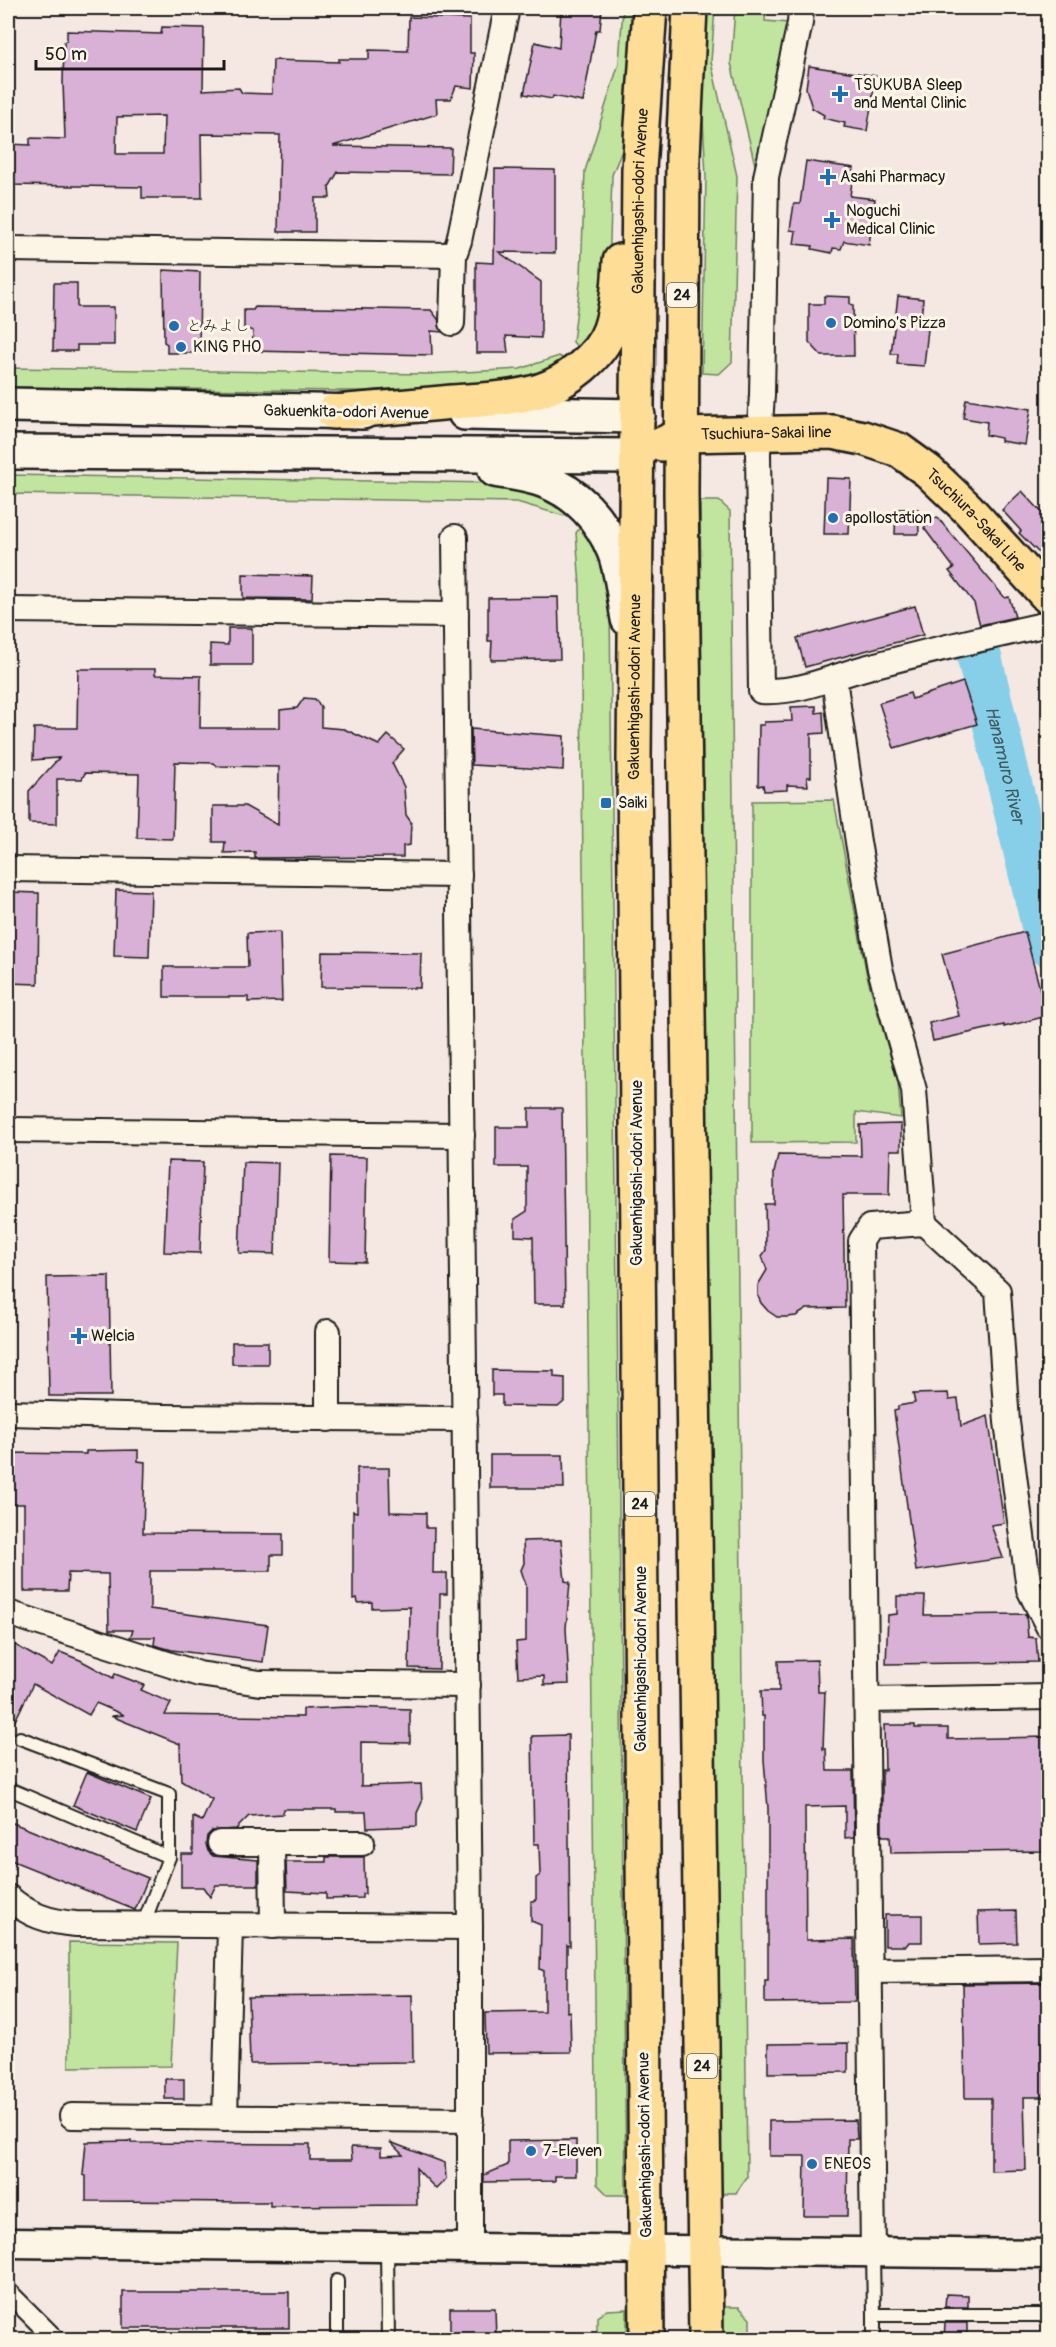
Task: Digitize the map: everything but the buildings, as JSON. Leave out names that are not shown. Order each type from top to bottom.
[{"type":"main road","name":"Gakuenhigashi-odori Avenue","points":[[647,2340],[634,771],[639,169],[650,8]]},
{"type":"main road","name":"24","points":[[690,8],[683,156],[682,435],[705,2340]]},
{"type":"main road","points":[[333,412],[500,398],[540,391],[562,380],[582,365],[599,348],[610,330],[619,283],[623,210],[639,169]]},
{"type":"main road","name":"Gakuenkita-odori Avenue","points":[[8,405],[638,416],[682,435]]},
{"type":"main road","name":"Tsuchiura-Sakai line","points":[[638,456],[682,435],[759,433],[832,432],[863,438],[899,450],[928,471],[968,509],[1048,597]]},
{"type":"main road","points":[[8,452],[638,456]]},
{"type":"main road","points":[[414,453],[543,480],[566,491],[585,506],[599,523],[615,552],[635,655]]},
{"type":"street","points":[[452,323],[454,255],[459,241],[507,8]]},
{"type":"street","points":[[801,8],[800,23],[766,177],[762,395],[759,433],[761,691],[778,692],[834,679],[854,671],[959,643],[1048,624]]},
{"type":"street","points":[[8,249],[454,255]]},
{"type":"street","points":[[455,537],[468,1684],[470,2247]]},
{"type":"street","points":[[8,610],[456,615]]},
{"type":"street","points":[[834,679],[858,842],[880,969],[914,1090],[924,1223],[998,1291],[1007,1422],[1029,1589],[1048,1626]]},
{"type":"street","points":[[8,869],[459,875]]},
{"type":"street","points":[[8,1130],[462,1135]]},
{"type":"street","points":[[873,2253],[861,1240],[870,1227],[924,1223]]},
{"type":"street","points":[[328,1332],[328,1419]]},
{"type":"street","points":[[8,1413],[465,1419]]},
{"type":"street","points":[[8,1613],[199,1674],[231,1680],[260,1683],[468,1684]]},
{"type":"street","points":[[867,1700],[1048,1697]]},
{"type":"street","points":[[220,1843],[362,1843]]},
{"type":"street","points":[[272,1843],[273,1926]]},
{"type":"street","points":[[8,1897],[30,1913],[56,1923],[470,1927]]},
{"type":"street","points":[[225,2118],[230,1926]]},
{"type":"street","points":[[870,1971],[1048,1969]]},
{"type":"street","points":[[72,2116],[471,2120]]},
{"type":"street","points":[[8,2243],[1048,2254]]},
{"type":"street","points":[[8,2292],[56,2340]]},
{"type":"lane","points":[[20,1738],[169,1794],[169,1857],[143,1925]]},
{"type":"lane","points":[[8,1791],[14,1791],[169,1857]]},
{"type":"lane","points":[[387,2246],[388,2340]]},
{"type":"lane","points":[[873,2253],[874,2340]]},
{"type":"lane","points":[[337,2281],[337,2340]]},
{"type":"lane","points":[[874,2314],[1048,2316]]},
{"type":"green space","points":[[623,8],[634,8],[623,148],[612,175],[609,273],[599,322],[580,350],[573,342],[581,275],[585,171],[619,63]]},
{"type":"green space","points":[[704,8],[715,8],[711,62],[737,176],[732,362],[719,374],[702,373],[706,177],[700,61]]},
{"type":"green space","points":[[735,8],[766,8],[765,21],[789,23],[756,169],[731,63]]},
{"type":"green space","points":[[559,356],[570,363],[529,382],[434,392],[8,387],[8,368],[427,374],[520,369]]},
{"type":"green space","points":[[8,475],[496,483],[515,485],[571,508],[564,516],[517,502],[8,494]]},
{"type":"green space","points":[[700,501],[719,501],[730,511],[747,2177],[736,2193],[718,2193]]},
{"type":"green space","points":[[584,522],[601,547],[610,606],[626,2195],[608,2195],[597,2184],[580,586],[576,533]]},
{"type":"green space","points":[[834,800],[867,976],[898,1082],[901,1118],[856,1112],[856,1142],[752,1143],[752,801]]},
{"type":"green space","points":[[69,1942],[177,1943],[171,2066],[69,2067]]},
{"type":"green space","points":[[720,2307],[739,2307],[750,2318],[750,2339],[721,2339]]},
{"type":"green space","points":[[627,2309],[627,2339],[597,2339],[597,2317],[607,2310]]},
{"type":"waterway","name":"Hanamuro River","points":[[979,656],[1048,944]]},
{"type":"place","name":"TSUKUBA Sleep and Mental Clinic","points":[[840,94]]},
{"type":"place","name":"Asahi Pharmacy","points":[[828,177]]},
{"type":"place","name":"Noguchi Medical Clinic","points":[[832,220]]},
{"type":"place","name":"Domino's Pizza","points":[[831,323]]},
{"type":"place","name":"とみよし","points":[[174,326]]},
{"type":"place","name":"KING PHO","points":[[181,347]]},
{"type":"place","name":"apollostation","points":[[833,518]]},
{"type":"place","name":"Saiki","points":[[606,803]]},
{"type":"place","name":"Welcia","points":[[79,1336]]},
{"type":"place","name":"7-Eleven","points":[[531,2151]]},
{"type":"place","name":"ENEOS","points":[[812,2164]]}]
